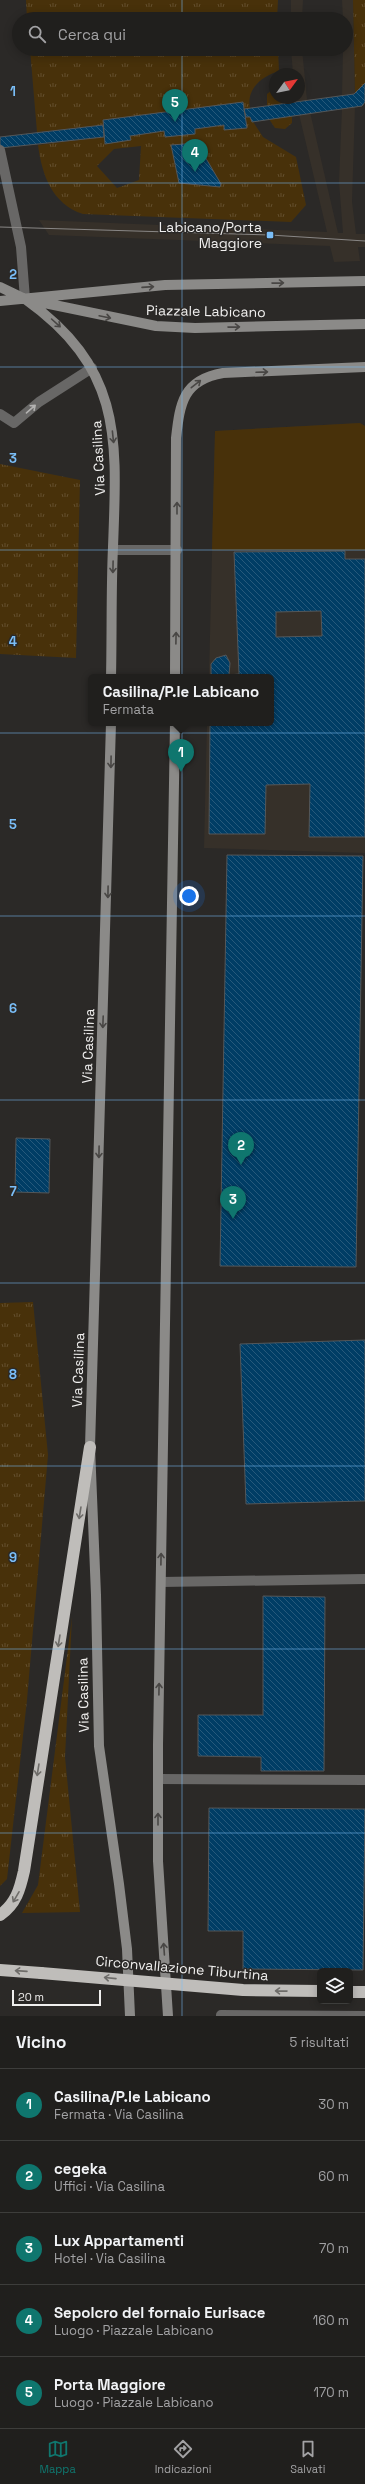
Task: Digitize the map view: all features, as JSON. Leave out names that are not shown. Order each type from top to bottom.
[{"type":"highway","points":[[0,1915],[8,1910],[20,1891],[24,1871],[90,1447]]},
{"type":"highway","name":"Circonvallazione Tiburtina","points":[[0,1970],[243,1990],[317,1991]]},
{"type":"highway","points":[[353,1992],[365,1992]]},
{"type":"main road","name":"Piazzale Labicano","points":[[0,301],[171,285],[365,281]]},
{"type":"main road","name":"Piazzale Labicano","points":[[0,287],[25,299],[156,326],[195,328],[365,324]]},
{"type":"main road","name":"Via Casilina","points":[[25,299],[64,331],[80,349],[92,368],[108,406],[114,441],[115,486],[112,674]]},
{"type":"main road","points":[[175,674],[177,550],[176,438],[179,411],[185,395],[195,383],[208,376],[223,373],[365,368]]},
{"type":"main road","name":"Via Casilina","points":[[111,726],[90,1447],[96,1595],[99,1746],[127,1949],[130,2016]]},
{"type":"main road","points":[[168,2016],[158,1861],[158,1779],[175,726]]},
{"type":"street","points":[[0,150],[21,247],[25,299]]},
{"type":"street","points":[[0,414],[14,424],[39,402],[92,368]]},
{"type":"street","points":[[113,550],[177,550]]},
{"type":"street","points":[[161,1582],[365,1579]]},
{"type":"street","points":[[158,1779],[365,1780]]},
{"type":"street","points":[[221,2015],[365,2015]]},
{"type":"shaded area","points":[[291,0],[303,0],[302,12],[291,12]]},
{"type":"shaded area","points":[[342,0],[353,0],[355,94],[342,95],[343,56],[353,56],[353,12],[343,12]]},
{"type":"shaded area","points":[[292,56],[303,56],[304,68],[293,68]]},
{"type":"shaded area","points":[[305,80],[307,100],[305,100]]},
{"type":"shaded area","points":[[355,106],[352,202],[356,234],[365,234],[365,247],[358,247],[360,261],[334,262],[330,246],[49,235],[39,220],[327,232],[299,114],[310,112],[338,233],[343,233],[339,182],[342,108]]},
{"type":"shaded area","points":[[360,423],[365,426],[365,853],[204,848],[207,726],[274,726],[274,674],[209,674],[215,431]]},
{"type":"green space","points":[[26,0],[278,0],[277,12],[27,12]]},
{"type":"green space","points":[[353,0],[365,0],[365,83],[355,94]]},
{"type":"green space","points":[[31,56],[278,56],[279,68],[269,68],[269,75],[261,80],[253,89],[249,101],[250,108],[161,113],[103,120],[103,125],[37,132]]},
{"type":"green space","points":[[269,92],[269,104],[278,104],[267,106],[267,94]]},
{"type":"green space","points":[[292,115],[292,123],[285,129],[275,128],[269,119]]},
{"type":"green space","points":[[246,117],[250,117],[263,137],[296,157],[306,205],[291,222],[83,214],[63,203],[50,187],[42,167],[38,145],[104,137],[105,144],[130,140],[130,136],[164,131],[165,137],[195,129],[224,125],[224,130],[247,128]],"holes":[[[197,143],[221,184],[220,187],[179,183],[171,146]],[[141,146],[139,180],[117,188],[97,166],[114,149]]]},
{"type":"green space","points":[[360,423],[365,426],[365,550],[212,550],[215,431]]},
{"type":"green space","points":[[0,464],[80,480],[76,658],[0,654]]},
{"type":"green space","points":[[33,1302],[48,1455],[27,1700],[7,1879],[0,1886],[0,1303]]},
{"type":"green space","points":[[72,1617],[65,1757],[80,1912],[22,1913],[38,1885]]},
{"type":"building","points":[[365,83],[365,102],[362,106],[252,122],[250,117],[246,117],[244,109],[281,104],[305,104],[305,101],[354,94]]},
{"type":"building","points":[[243,102],[247,128],[224,130],[224,125],[195,129],[195,134],[165,137],[164,131],[130,136],[131,140],[105,144],[103,120]]},
{"type":"building","points":[[103,125],[104,137],[0,148],[0,137]]},
{"type":"building","points":[[197,143],[221,184],[220,187],[179,183],[171,145]]},
{"type":"building","points":[[345,551],[345,559],[365,559],[365,837],[309,837],[310,784],[266,785],[265,834],[209,834],[210,726],[274,726],[274,674],[239,674],[234,552]],"holes":[[[321,611],[322,636],[276,637],[276,612]]]},
{"type":"building","points":[[226,655],[230,663],[229,674],[211,674],[211,664],[216,658]]},
{"type":"building","points":[[227,855],[363,856],[356,1267],[220,1266]]},
{"type":"building","points":[[16,1138],[50,1139],[49,1193],[15,1192]]},
{"type":"building","points":[[365,1340],[365,1501],[246,1504],[240,1344]]},
{"type":"building","points":[[263,1596],[325,1597],[324,1771],[261,1771],[261,1757],[198,1756],[198,1715],[263,1715]]},
{"type":"building","points":[[209,1808],[365,1809],[363,1970],[353,1970],[353,1968],[317,1968],[317,1970],[243,1969],[243,1931],[208,1931]]},
{"type":"tram line","points":[[0,227],[270,235],[365,241]]},
{"type":"place","name":"Porta Maggiore","points":[[175,122]]},
{"type":"place","name":"Sepolcro del fornaio Eurisace","points":[[195,172]]},
{"type":"place","name":"Labicano/Porta Maggiore","points":[[270,235]]},
{"type":"place","name":"Casilina/P.le Labicano","points":[[181,772]]},
{"type":"place","name":"cegeka","points":[[241,1165]]},
{"type":"place","name":"Lux Appartamenti","points":[[233,1219]]}]
